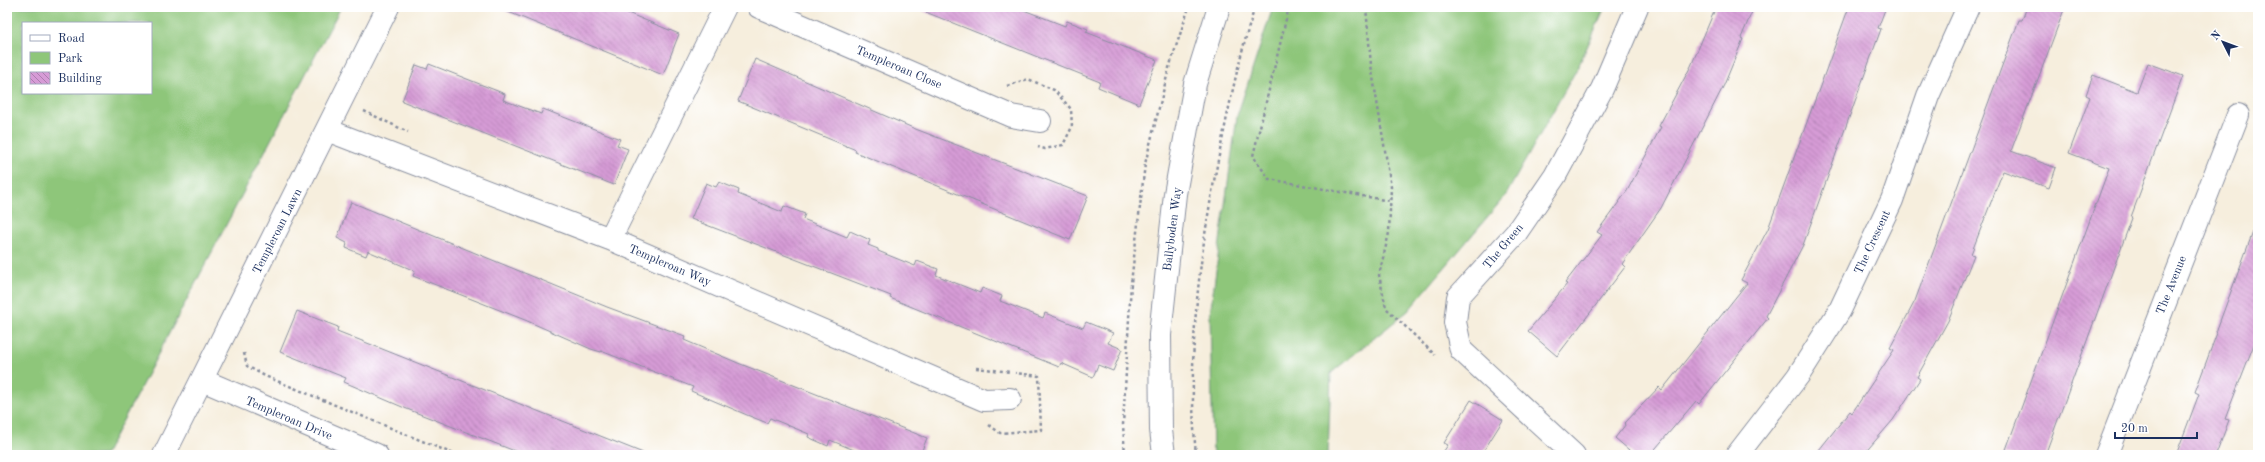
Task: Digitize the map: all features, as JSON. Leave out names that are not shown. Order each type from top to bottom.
[{"type":"street","name":"Templeroan Lawn","points":[[164,455],[388,7]]},
{"type":"street","points":[[610,239],[725,7]]},
{"type":"street","name":"Templeroan Close","points":[[759,7],[1011,116],[1040,121]]},
{"type":"street","name":"Ballyboden Way","points":[[1164,455],[1161,430],[1160,335],[1175,194],[1195,84],[1219,7]]},
{"type":"street","name":"The Green","points":[[1566,452],[1461,350],[1455,322],[1458,297],[1516,233],[1555,176],[1602,89],[1637,7]]},
{"type":"street","name":"The Crescent","points":[[1737,455],[1798,376],[1840,310],[1892,200],[1928,96],[1968,7]]},
{"type":"street","name":"The Avenue","points":[[2106,455],[2238,115]]},
{"type":"street","name":"Templeroan Way","points":[[327,130],[610,239],[984,400],[1010,399]]},
{"type":"street","name":"Templeroan Drive","points":[[202,380],[377,455]]},
{"type":"path","points":[[1126,455],[1123,425],[1131,283],[1145,164],[1169,68],[1188,7]]},
{"type":"path","points":[[1196,455],[1193,422],[1196,308],[1211,194],[1240,51],[1255,7]]},
{"type":"path","points":[[1288,7],[1253,156],[1269,179],[1390,201]]},
{"type":"path","points":[[1366,7],[1371,65],[1391,188],[1388,233],[1379,275],[1386,308],[1436,356]]},
{"type":"path","points":[[363,106],[363,110],[414,134]]},
{"type":"green space","points":[[7,7],[341,7],[105,455],[7,455]]},
{"type":"green space","points":[[1273,7],[1605,7],[1579,65],[1506,195],[1408,311],[1331,373],[1328,455],[1213,455],[1210,315],[1237,116]]},
{"type":"building","points":[[496,7],[613,7],[679,34],[663,75]]},
{"type":"building","points":[[913,7],[1016,7],[1065,26],[1067,21],[1088,29],[1086,32],[1157,60],[1139,104],[1098,87],[1100,82]]},
{"type":"building","points":[[1716,7],[1754,7],[1741,38],[1743,39],[1724,85],[1661,208],[1622,264],[1625,267],[1557,356],[1528,331],[1567,284],[1565,283],[1602,235],[1597,232],[1627,191],[1661,127],[1659,126],[1691,66]]},
{"type":"building","points":[[1849,7],[1886,7],[1878,28],[1881,29],[1803,245],[1766,316],[1768,318],[1699,404],[1696,401],[1650,455],[1635,455],[1615,438],[1626,424],[1625,423],[1659,387],[1662,390],[1747,283],[1741,280],[1768,229]]},
{"type":"building","points":[[2027,7],[2065,7],[2011,151],[2056,168],[2049,188],[2003,171],[1971,254],[1974,255],[1948,321],[1917,377],[1920,379],[1893,420],[1863,455],[1815,455],[1850,411],[1852,413],[1894,350],[1890,348],[1915,301],[2019,20],[2022,20]]},
{"type":"building","points":[[755,59],[913,128],[1088,196],[1070,240],[855,152],[856,150],[738,101]]},
{"type":"building","points":[[2148,63],[2183,76],[2045,455],[2004,455],[2109,168],[2069,153],[2090,97],[2086,95],[2093,75],[2137,92]]},
{"type":"building","points":[[429,64],[505,94],[503,100],[541,114],[543,109],[620,139],[617,145],[628,149],[614,185],[402,101],[416,65],[427,69]]},
{"type":"building","points":[[719,182],[739,190],[738,194],[782,212],[784,206],[805,214],[803,219],[847,237],[850,231],[870,240],[868,245],[878,249],[878,251],[915,266],[917,261],[938,269],[936,275],[980,293],[982,288],[1002,296],[1000,301],[1043,318],[1045,313],[1083,328],[1086,322],[1113,333],[1108,343],[1122,349],[1113,371],[1098,365],[1093,377],[1061,363],[1059,367],[890,298],[891,296],[691,219],[706,183],[716,187]]},
{"type":"building","points":[[351,202],[607,307],[685,336],[684,340],[738,363],[927,438],[920,455],[866,455],[830,440],[828,446],[808,437],[809,434],[770,418],[767,423],[691,391],[693,387],[601,351],[591,349],[525,320],[413,276],[415,271],[368,251],[366,256],[346,248],[347,243],[337,238]]},
{"type":"building","points":[[2256,224],[2258,224],[2258,334],[2225,419],[2229,420],[2216,455],[2176,455],[2199,394],[2195,392]]},
{"type":"building","points":[[297,311],[338,327],[337,331],[643,453],[642,455],[525,455],[407,409],[344,382],[346,378],[280,352]]},
{"type":"building","points":[[1471,400],[1503,420],[1481,455],[1441,455],[1448,445],[1444,443]]}]
